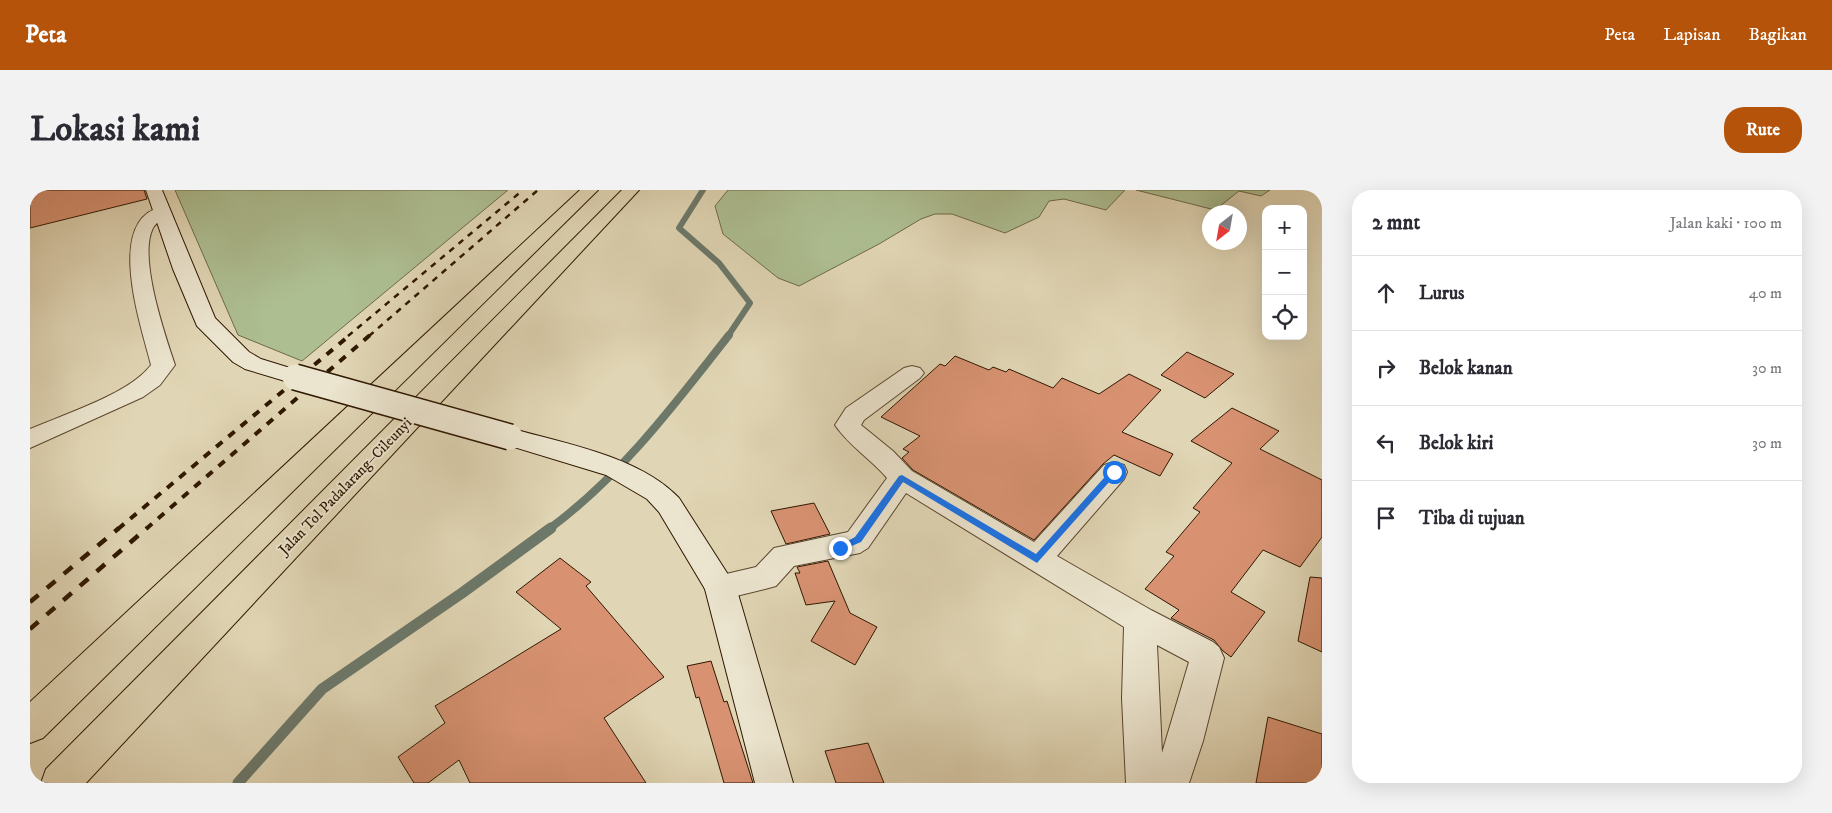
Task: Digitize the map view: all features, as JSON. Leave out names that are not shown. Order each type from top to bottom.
[{"type":"highway","points":[[30,726],[590,190]]},
{"type":"highway","name":"Jalan Tol Padalarang–Cileunyi","points":[[60,783],[632,190]]},
{"type":"street","points":[[154,190],[205,321],[240,357],[253,364],[295,377],[615,468],[657,492],[669,505],[720,587],[774,783]]},
{"type":"street","points":[[30,438],[136,392],[152,380],[163,365],[150,318],[138,255],[145,226],[161,212]]},
{"type":"street","points":[[912,373],[855,414],[848,425],[852,432],[884,456],[902,478],[1140,620],[1201,652],[1208,658],[1208,664],[1185,741],[1170,783]]},
{"type":"street","points":[[1037,559],[1114,472]]},
{"type":"street","points":[[720,587],[765,577],[785,556],[850,545],[862,535],[902,478]]},
{"type":"street","points":[[1140,620],[1140,698],[1145,783]]},
{"type":"green space","points":[[175,190],[508,190],[302,361],[238,335]]},
{"type":"green space","points":[[728,190],[1125,190],[1106,210],[1064,199],[1049,201],[1039,217],[1005,233],[952,214],[935,214],[921,219],[879,244],[799,286],[778,278],[723,234],[715,206]]},
{"type":"green space","points":[[1136,190],[1270,190],[1261,196],[1239,191],[1221,205],[1202,205],[1202,207]]},
{"type":"building","points":[[30,190],[144,190],[147,199],[30,228]]},
{"type":"building","points":[[1187,352],[1234,374],[1205,398],[1161,375]]},
{"type":"building","points":[[955,356],[989,370],[993,367],[1006,372],[1009,369],[1053,388],[1062,378],[1099,394],[1129,374],[1161,390],[1122,432],[1173,454],[1160,476],[1114,455],[1103,464],[1034,540],[913,470],[902,458],[909,452],[903,449],[920,436],[881,417],[940,364],[945,366]]},
{"type":"building","points":[[1232,408],[1279,431],[1260,449],[1322,480],[1322,537],[1300,567],[1263,550],[1231,592],[1265,612],[1231,657],[1214,640],[1171,618],[1179,610],[1145,589],[1174,556],[1166,552],[1200,512],[1193,508],[1232,463],[1191,441]]},
{"type":"building","points":[[814,503],[830,534],[786,544],[771,511]]},
{"type":"building","points":[[560,558],[591,582],[586,586],[664,677],[604,718],[646,783],[470,783],[459,760],[428,783],[414,783],[398,757],[445,723],[435,706],[561,629],[516,592]]},
{"type":"building","points":[[828,561],[850,613],[877,627],[855,665],[811,641],[835,601],[806,605],[795,573],[800,573],[797,567]]},
{"type":"building","points":[[1310,577],[1322,578],[1322,652],[1298,641]]},
{"type":"building","points":[[711,661],[724,702],[727,701],[753,783],[724,783],[699,697],[696,698],[687,666]]},
{"type":"building","points":[[1268,717],[1322,734],[1322,783],[1256,783]]},
{"type":"building","points":[[868,743],[884,783],[836,783],[825,751]]},
{"type":"waterway","points":[[703,190],[679,228],[719,263],[750,303],[728,336]]},
{"type":"waterway","points":[[549,529],[600,486],[623,463],[667,413],[729,335]]},
{"type":"waterway","points":[[238,783],[322,689],[462,593],[551,528]]},
{"type":"railway","points":[[348,336],[523,190]]},
{"type":"railway","points":[[369,336],[538,190]]},
{"type":"railway","points":[[118,529],[350,335]]},
{"type":"railway","points":[[146,529],[370,335]]},
{"type":"railway","points":[[30,602],[119,528]]},
{"type":"railway","points":[[30,629],[147,528]]},
{"type":"route","points":[[840,548],[858,540],[902,478],[1037,559],[1114,472]]}]
